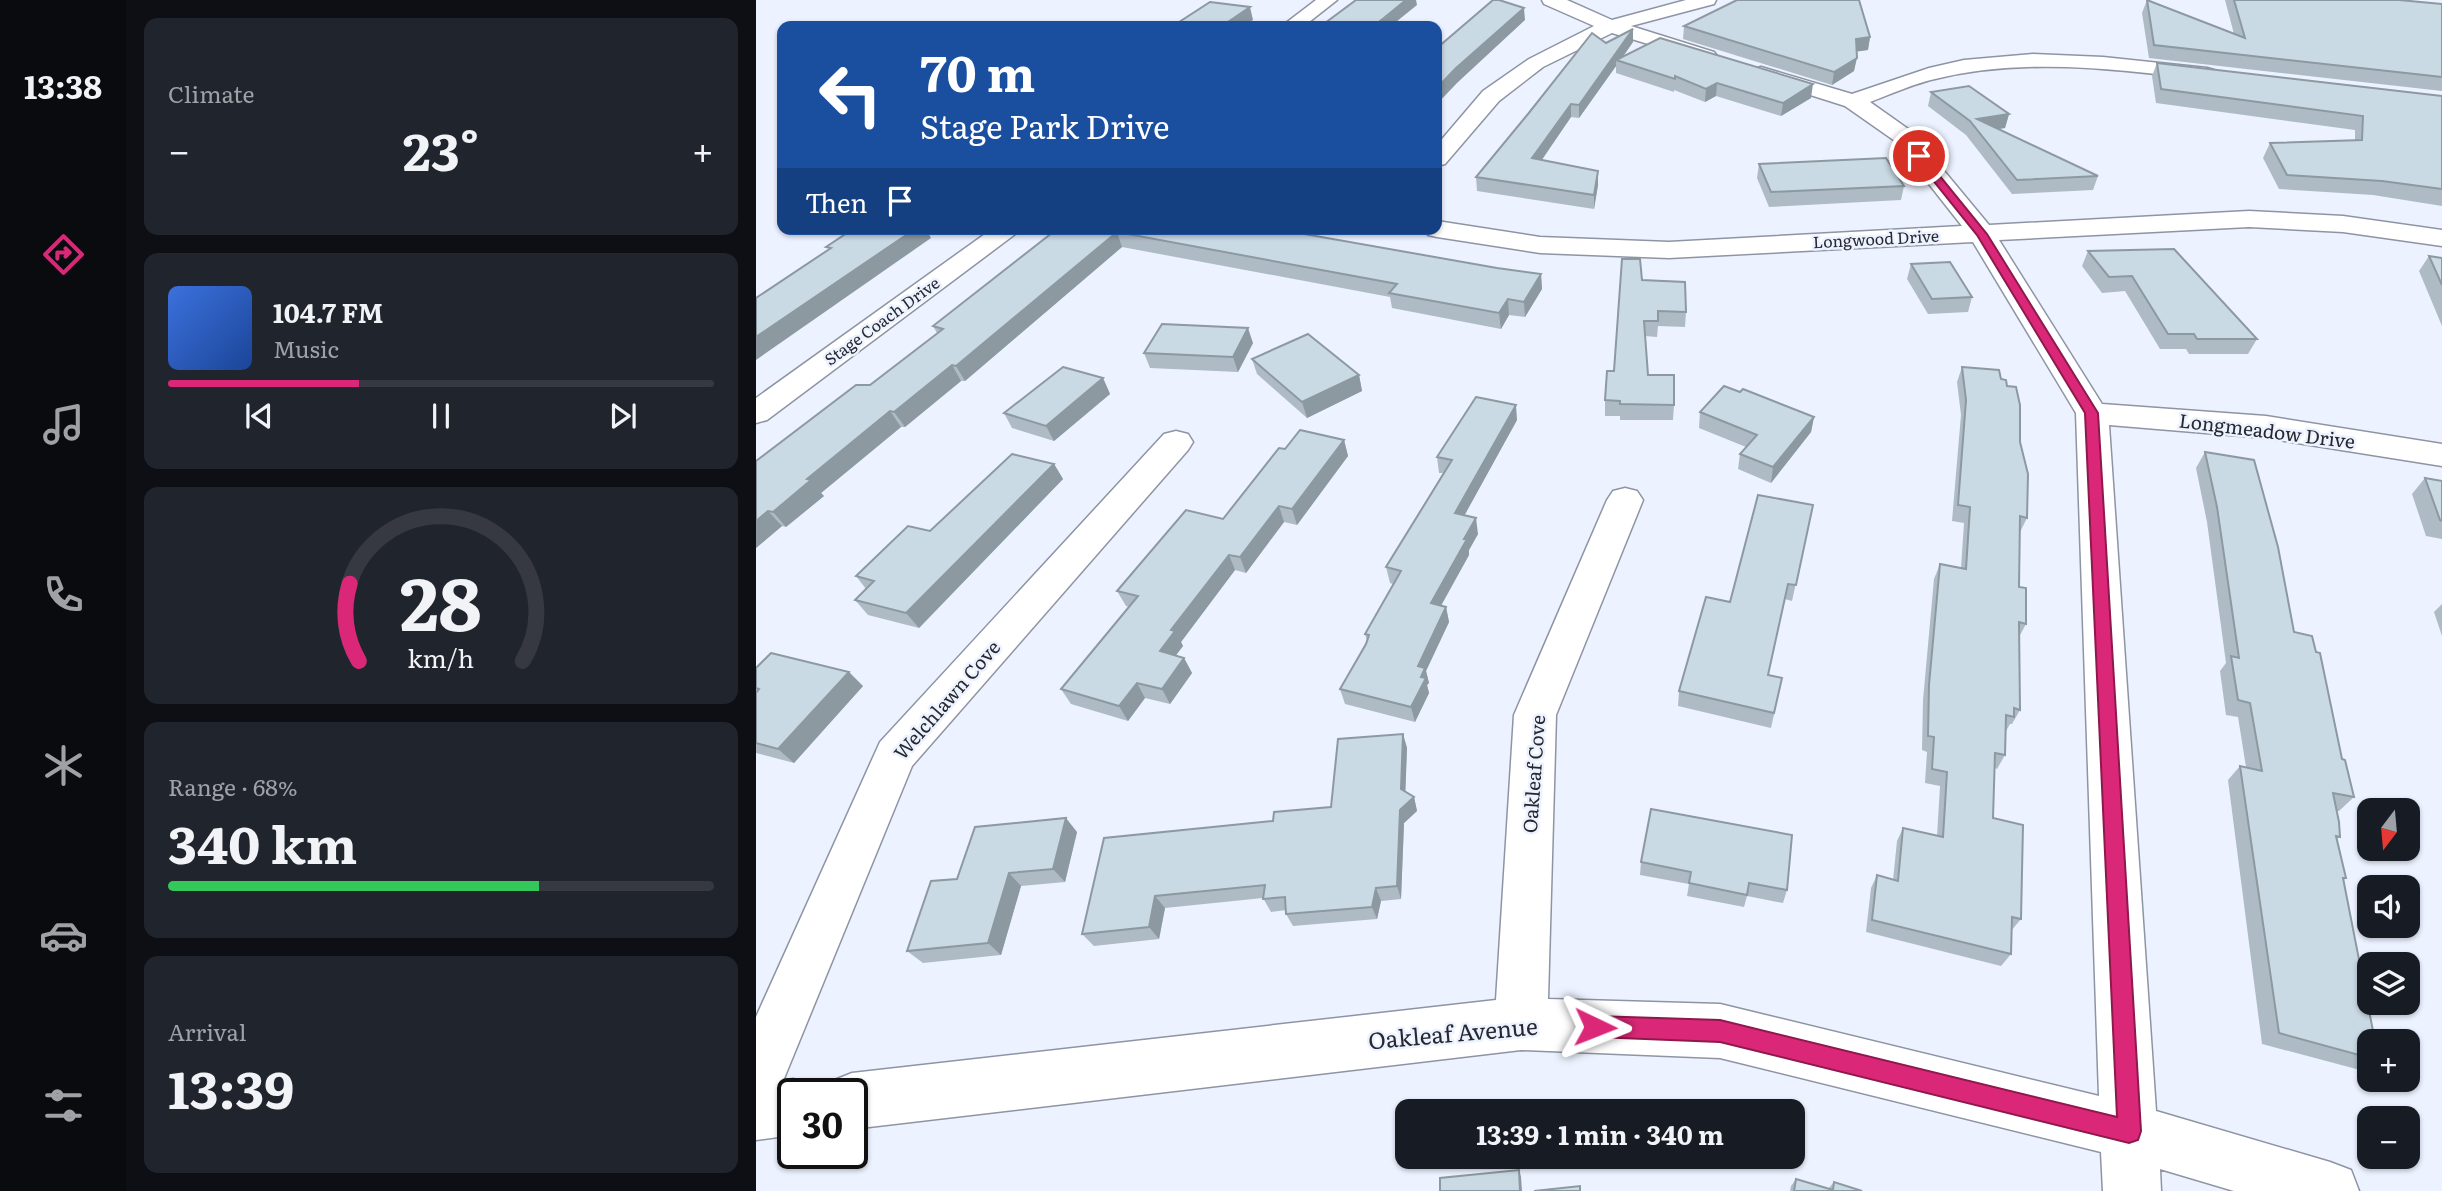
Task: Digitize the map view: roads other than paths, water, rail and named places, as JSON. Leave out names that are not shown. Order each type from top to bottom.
[{"type":"street","points":[[1299,21],[1328,0]]},
{"type":"street","points":[[1551,0],[1610,26],[1853,101],[1903,136],[1982,234],[2092,413],[2132,1191]]},
{"type":"street","points":[[1442,153],[1491,96],[1536,62],[1610,26],[1707,0]]},
{"type":"street","points":[[2060,37],[2062,61]]},
{"type":"street","points":[[1853,101],[1930,74],[2013,61],[2097,61],[2221,76]]},
{"type":"street","name":"Longwood Drive","points":[[1442,230],[1540,246],[1669,250],[2249,219],[2343,224],[2442,238]]},
{"type":"street","name":"Stage Coach Drive","points":[[756,413],[1001,235]]},
{"type":"street","name":"Longmeadow Drive","points":[[2092,413],[2266,426],[2442,455]]},
{"type":"street","name":"Welchlawn Cove","points":[[756,1080],[895,755],[1176,442]]},
{"type":"street","name":"Oakleaf Cove","points":[[1521,1024],[1535,715],[1625,500]]},
{"type":"street","name":"Oakleaf Avenue","points":[[868,1099],[1521,1024],[1720,1031],[2129,1131],[2330,1191]]},
{"type":"street","points":[[756,1112],[777,1109]]}]
